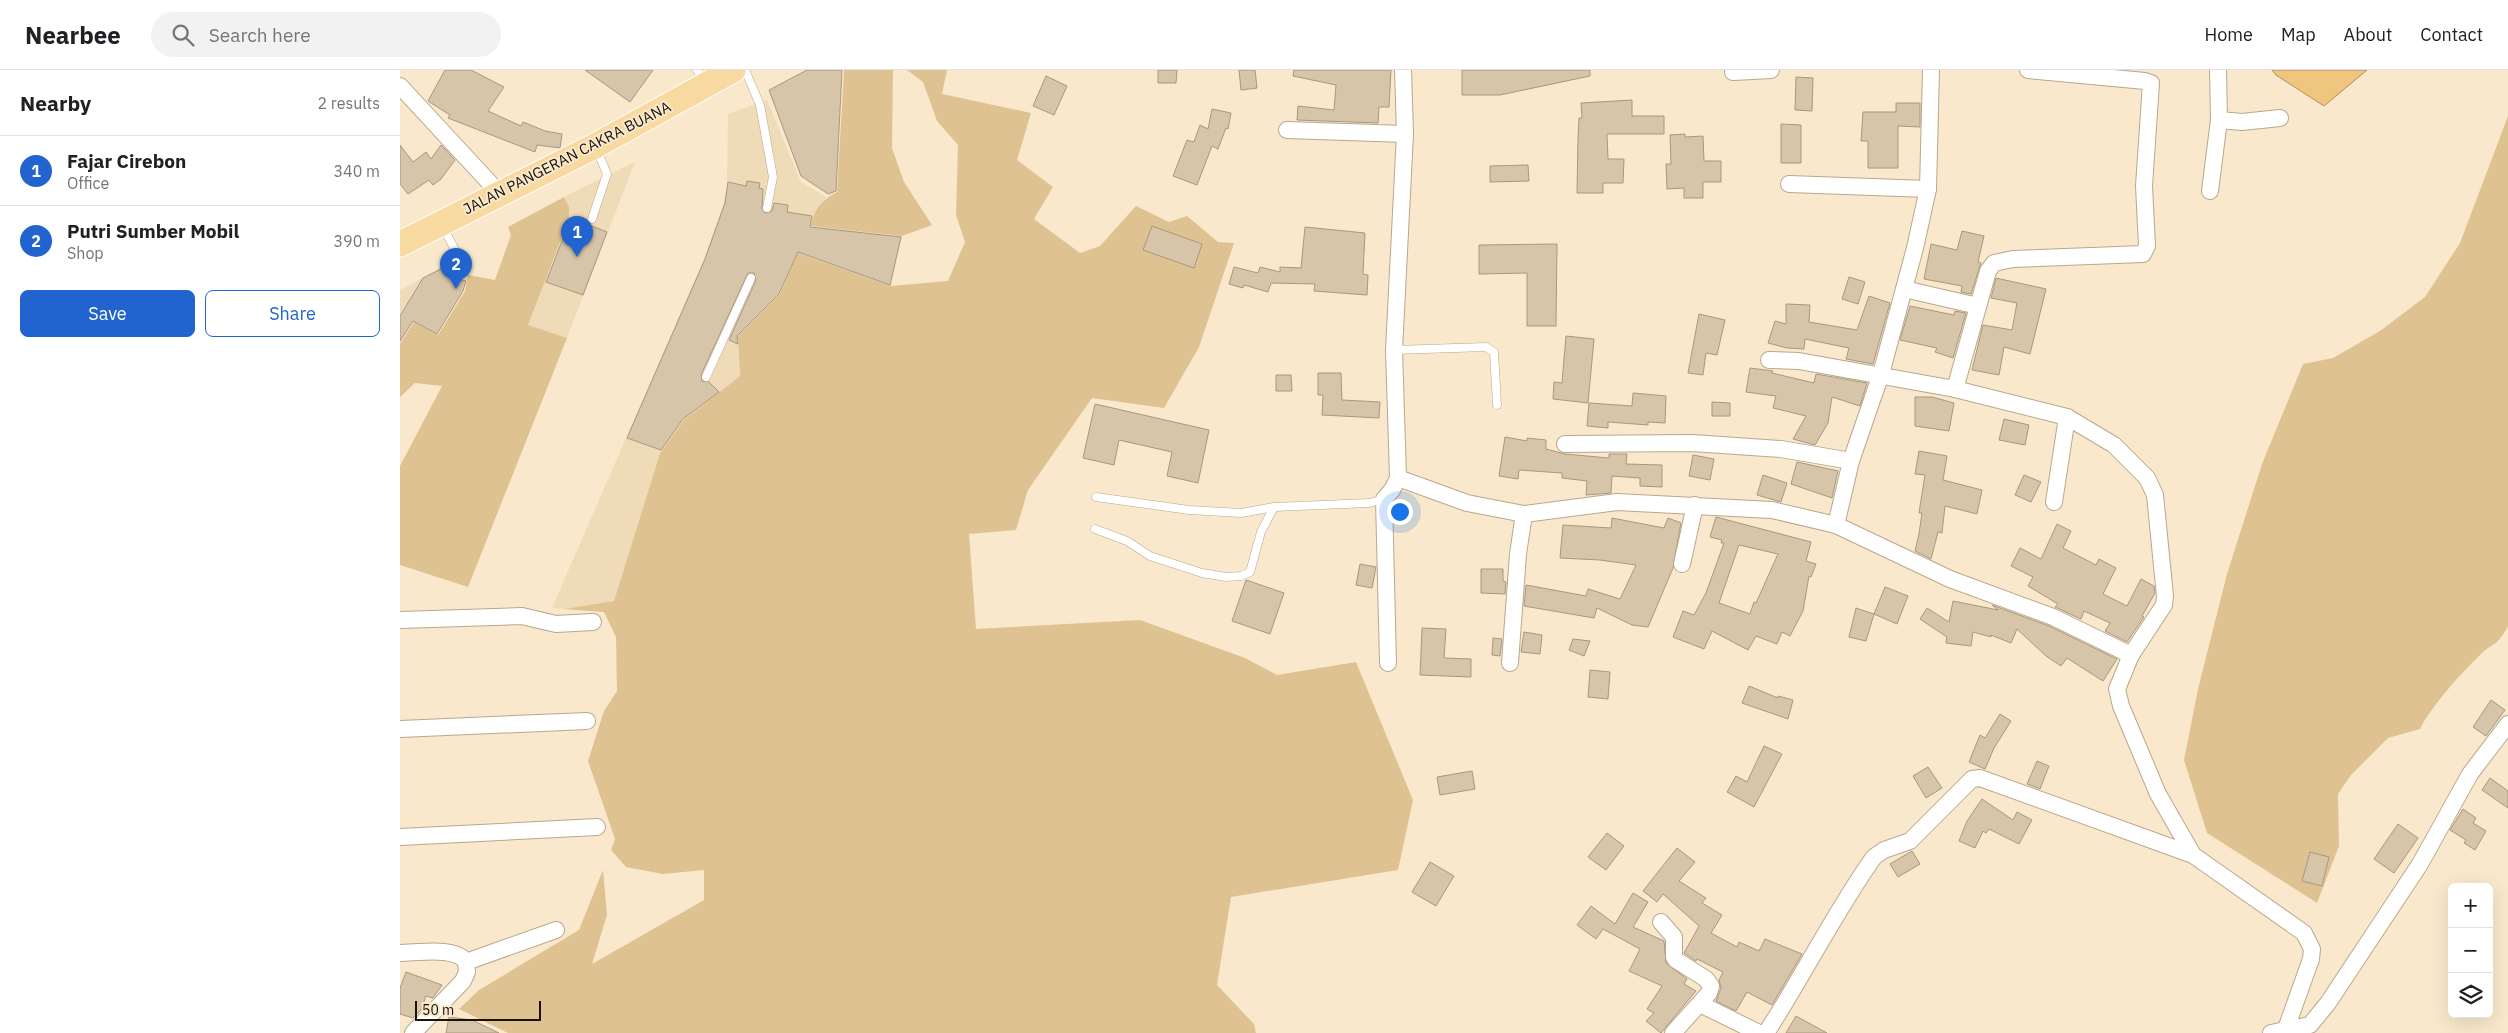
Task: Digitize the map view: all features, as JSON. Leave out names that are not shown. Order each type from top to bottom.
[{"type":"main road","name":"JALAN PANGERAN CAKRA BUANA","points":[[400,244],[445,230],[500,194],[598,152],[702,78],[733,70]]},
{"type":"street","points":[[1388,663],[1384,499],[1392,490],[1398,478],[1394,350],[1405,134],[1404,70]]},
{"type":"street","points":[[1733,72],[1771,70]]},
{"type":"street","points":[[1836,525],[1852,461],[1881,374],[1928,189],[1931,70]]},
{"type":"street","points":[[1956,389],[1988,271],[1994,263],[2013,259],[2144,254],[2147,246],[2144,186],[2151,83],[2077,72],[2028,70]]},
{"type":"street","points":[[2210,191],[2219,120],[2218,70]]},
{"type":"street","points":[[400,86],[500,194]]},
{"type":"street","points":[[2219,120],[2242,122],[2280,118]]},
{"type":"street","points":[[1287,130],[1405,134]]},
{"type":"street","points":[[1789,184],[1928,189]]},
{"type":"street","points":[[1904,289],[1978,306]]},
{"type":"street","points":[[1769,360],[1799,361],[1881,374],[1956,389],[2067,417],[2114,445],[2130,458],[2147,478],[2155,495],[2165,596],[2164,605],[2131,655],[2117,689],[2121,706],[2158,794],[2193,854]]},
{"type":"street","points":[[2054,502],[2067,417]]},
{"type":"street","points":[[1565,444],[1692,443],[1781,449],[1852,461]]},
{"type":"street","points":[[1398,478],[1467,503],[1524,514],[1616,502],[1772,510],[1836,525],[1950,579],[2053,617],[2131,655]]},
{"type":"street","points":[[1682,564],[1695,505]]},
{"type":"street","points":[[1510,663],[1518,554],[1524,514]]},
{"type":"street","points":[[400,620],[522,616],[556,624],[593,622]]},
{"type":"street","points":[[400,730],[587,721]]},
{"type":"street","points":[[1766,1033],[1818,944],[1874,857],[1884,850],[1910,841],[1972,779],[1980,778],[2193,854],[2304,933],[2312,949],[2311,959],[2278,1031],[2310,1029],[2420,864],[2470,774],[2508,724]]},
{"type":"street","points":[[400,837],[597,827]]},
{"type":"street","points":[[1661,922],[1674,937],[1674,957],[1676,960],[1709,982],[1709,993],[1673,1033]]},
{"type":"street","points":[[466,962],[556,930]]},
{"type":"street","points":[[400,953],[454,952],[462,956],[466,962],[467,972],[463,981],[413,1033]]},
{"type":"street","points":[[1700,1004],[1758,1033]]},
{"type":"lane","points":[[746,70],[760,105],[774,177],[766,208]]},
{"type":"lane","points":[[592,219],[607,171],[598,152]]},
{"type":"lane","points":[[445,230],[454,250],[458,273]]},
{"type":"lane","points":[[706,377],[751,278]]},
{"type":"lane","points":[[1394,350],[1486,347],[1494,352],[1497,405]]},
{"type":"lane","points":[[1096,497],[1198,510],[1241,513],[1274,507],[1369,503],[1384,499]]},
{"type":"lane","points":[[1096,529],[1127,541],[1150,556],[1202,573],[1226,578],[1241,576],[1250,572],[1261,532],[1274,507]]},
{"type":"shaded area","points":[[844,70],[893,70],[892,148],[904,182],[932,225],[902,236],[811,226],[819,206],[837,192]]},
{"type":"shaded area","points":[[907,70],[947,70],[942,94],[1031,113],[1017,160],[1053,187],[1034,219],[1080,253],[1100,246],[1136,206],[1169,222],[1187,216],[1218,242],[1234,243],[1199,347],[1164,408],[1092,398],[1028,490],[1016,530],[969,534],[976,629],[1140,620],[1245,658],[1277,675],[1356,662],[1413,800],[1398,870],[1231,897],[1217,985],[1254,1024],[1256,1033],[508,1033],[459,1009],[479,990],[579,930],[603,870],[607,915],[592,964],[704,900],[704,870],[663,874],[626,867],[611,850],[615,839],[588,761],[604,711],[617,691],[616,637],[604,612],[564,609],[614,601],[660,453],[684,420],[740,376],[738,336],[780,294],[798,253],[891,286],[948,281],[965,242],[956,215],[958,145],[937,121],[923,82]]},
{"type":"shaded area","points":[[2272,70],[2367,70],[2324,106],[2276,75]]},
{"type":"shaded area","points":[[767,100],[801,182],[826,197],[812,217],[811,226],[902,236],[891,286],[798,253],[780,294],[738,336],[740,376],[684,420],[660,453],[614,601],[564,609],[552,608],[704,259],[724,202],[727,184],[728,114]]},
{"type":"shaded area","points":[[2508,116],[2508,626],[2498,641],[2479,656],[2446,691],[2420,729],[2388,738],[2351,775],[2338,794],[2339,846],[2317,903],[2207,833],[2184,760],[2198,689],[2227,574],[2262,464],[2303,364],[2333,358],[2380,331],[2425,297],[2460,243]]},
{"type":"shaded area","points":[[635,162],[567,338],[528,325],[569,207],[564,197]]},
{"type":"shaded area","points":[[564,197],[569,207],[569,219],[528,325],[567,338],[468,587],[400,565],[400,466],[442,386],[415,383],[400,397],[400,344],[414,322],[438,335],[465,291],[468,275],[495,280],[511,235],[508,227]]},
{"type":"shaded area","points":[[441,268],[443,271],[400,344],[400,290]]},
{"type":"building","points":[[445,70],[471,70],[504,87],[488,111],[521,126],[523,122],[545,131],[562,134],[560,148],[537,145],[535,152],[448,118],[450,115],[428,101]]},
{"type":"building","points":[[585,70],[653,70],[630,102]]},
{"type":"building","points":[[807,70],[842,70],[836,191],[828,194],[801,176],[769,90]]},
{"type":"building","points":[[1158,70],[1177,70],[1176,83],[1158,83]]},
{"type":"building","points":[[1239,70],[1255,70],[1257,88],[1241,90]]},
{"type":"building","points":[[1294,70],[1391,70],[1389,107],[1379,107],[1378,123],[1297,120],[1298,106],[1334,110],[1336,85],[1293,76]]},
{"type":"building","points":[[1462,70],[1590,70],[1590,76],[1500,95],[1462,95]]},
{"type":"building","points":[[1046,76],[1067,86],[1054,115],[1033,106]]},
{"type":"building","points":[[1796,77],[1813,78],[1812,111],[1795,110]]},
{"type":"building","points":[[1632,100],[1632,116],[1664,116],[1664,134],[1607,134],[1608,159],[1624,159],[1623,183],[1603,183],[1603,193],[1577,193],[1579,118],[1582,118],[1581,103]]},
{"type":"building","points":[[1896,103],[1920,103],[1920,127],[1898,126],[1898,168],[1868,168],[1868,141],[1861,141],[1863,112],[1896,112]]},
{"type":"building","points":[[1212,109],[1231,113],[1228,129],[1226,128],[1218,149],[1212,146],[1197,185],[1173,176],[1187,140],[1194,142],[1200,125],[1208,129]]},
{"type":"building","points":[[1781,124],[1801,125],[1801,163],[1781,163]]},
{"type":"building","points":[[1685,134],[1685,137],[1703,136],[1704,161],[1721,161],[1721,182],[1703,182],[1703,198],[1684,198],[1684,188],[1667,189],[1666,164],[1671,164],[1670,135]]},
{"type":"building","points":[[400,145],[413,162],[426,152],[431,159],[441,145],[455,160],[441,179],[433,185],[429,180],[408,194],[400,184]]},
{"type":"building","points":[[1528,165],[1529,181],[1490,182],[1490,166]]},
{"type":"building","points":[[747,181],[760,183],[759,188],[763,189],[762,209],[765,213],[772,211],[774,203],[788,205],[787,212],[812,216],[810,227],[901,237],[890,285],[798,252],[779,294],[737,336],[738,344],[729,340],[756,280],[754,273],[748,273],[701,375],[702,381],[709,382],[719,392],[683,419],[661,450],[627,438],[705,259],[725,203],[728,182],[746,186]]},
{"type":"building","points":[[571,218],[607,232],[583,295],[546,282]]},
{"type":"building","points":[[1152,226],[1202,244],[1194,268],[1143,250]]},
{"type":"building","points":[[1305,227],[1365,233],[1363,274],[1368,275],[1367,295],[1314,291],[1315,284],[1271,283],[1268,292],[1244,285],[1243,288],[1229,284],[1234,267],[1258,273],[1260,267],[1280,272],[1280,267],[1301,268]]},
{"type":"building","points":[[1962,231],[1984,236],[1978,262],[1981,263],[1971,294],[1961,292],[1962,286],[1924,279],[1931,244],[1957,250]]},
{"type":"building","points":[[1557,244],[1556,326],[1527,326],[1527,273],[1479,274],[1479,245]]},
{"type":"building","points":[[441,269],[455,278],[466,281],[463,291],[437,334],[413,321],[400,341],[400,316],[423,278]]},
{"type":"building","points":[[1849,277],[1865,282],[1858,304],[1842,299]]},
{"type":"building","points":[[1996,278],[2046,289],[2030,354],[2004,347],[1999,375],[1972,370],[1983,325],[2012,330],[2017,303],[1991,298]]},
{"type":"building","points":[[1869,296],[1890,303],[1873,364],[1846,359],[1849,348],[1805,339],[1804,349],[1787,348],[1768,343],[1775,321],[1786,324],[1786,304],[1810,305],[1809,322],[1857,330]]},
{"type":"building","points":[[1910,306],[1954,315],[1955,311],[1966,313],[1953,358],[1935,352],[1937,348],[1900,340]]},
{"type":"building","points":[[1699,314],[1725,320],[1717,355],[1706,353],[1703,375],[1688,373]]},
{"type":"building","points":[[1566,336],[1594,339],[1588,403],[1553,399],[1554,382],[1562,383]]},
{"type":"building","points":[[1750,368],[1773,371],[1772,373],[1814,383],[1816,374],[1867,383],[1860,406],[1832,397],[1828,423],[1815,445],[1793,439],[1806,416],[1773,408],[1776,396],[1746,392]]},
{"type":"building","points":[[1318,373],[1341,373],[1342,400],[1380,402],[1379,418],[1322,415],[1323,395],[1318,395]]},
{"type":"building","points":[[1276,375],[1291,375],[1292,391],[1276,391]]},
{"type":"building","points":[[1633,393],[1666,396],[1665,423],[1648,422],[1648,425],[1608,422],[1608,428],[1587,426],[1589,403],[1632,406]]},
{"type":"building","points":[[1915,397],[1932,397],[1954,403],[1949,431],[1915,426]]},
{"type":"building","points":[[1712,402],[1730,403],[1730,416],[1712,416]]},
{"type":"building","points":[[1095,404],[1209,430],[1198,483],[1167,476],[1172,452],[1119,440],[1114,465],[1083,458]]},
{"type":"building","points":[[2004,419],[2029,425],[2025,445],[1999,440]]},
{"type":"building","points":[[1505,437],[1527,441],[1527,438],[1546,440],[1546,449],[1565,454],[1609,458],[1609,454],[1627,454],[1626,464],[1662,465],[1662,487],[1640,486],[1640,478],[1612,476],[1611,493],[1586,495],[1587,481],[1562,478],[1562,473],[1519,470],[1518,479],[1499,476]]},
{"type":"building","points":[[1919,451],[1947,456],[1943,480],[1982,490],[1977,514],[1945,506],[1942,533],[1938,532],[1931,559],[1915,551],[1922,513],[1919,513],[1925,475],[1915,474]]},
{"type":"building","points":[[1693,455],[1714,459],[1710,480],[1689,476]]},
{"type":"building","points":[[1797,462],[1838,471],[1832,498],[1791,484]]},
{"type":"building","points":[[1763,475],[1787,483],[1781,502],[1757,495]]},
{"type":"building","points":[[2024,475],[2041,482],[2031,502],[2015,495]]},
{"type":"building","points":[[1716,517],[1811,542],[1806,561],[1816,564],[1811,577],[1809,576],[1803,611],[1790,636],[1782,632],[1777,644],[1756,636],[1748,650],[1712,631],[1704,649],[1673,637],[1683,611],[1694,615],[1706,593],[1724,543],[1721,543],[1722,540],[1710,537]],"holes":[[[1739,545],[1778,554],[1750,614],[1719,603]]]},
{"type":"building","points":[[1612,518],[1664,528],[1668,518],[1681,523],[1673,568],[1648,627],[1632,625],[1597,608],[1594,618],[1524,606],[1526,585],[1586,596],[1588,589],[1620,599],[1636,565],[1600,560],[1560,558],[1563,525],[1611,528]]},
{"type":"building","points":[[2057,524],[2071,531],[2063,548],[2096,565],[2099,559],[2116,568],[2103,594],[2127,606],[2141,579],[2154,586],[2155,593],[2142,616],[2144,617],[2127,642],[2105,631],[2110,623],[2084,611],[2081,619],[2055,607],[2058,604],[2028,586],[2033,577],[2011,566],[2020,548],[2041,559]]},
{"type":"building","points":[[1360,564],[1376,567],[1372,588],[1356,585]]},
{"type":"building","points":[[1481,569],[1503,569],[1503,581],[1506,582],[1505,594],[1481,593]]},
{"type":"building","points":[[1246,580],[1284,593],[1270,634],[1232,621]]},
{"type":"building","points":[[1885,587],[1908,596],[1897,624],[1874,614]]},
{"type":"building","points":[[1953,601],[1998,610],[1992,605],[2049,626],[2117,659],[2103,681],[2067,658],[2061,666],[2046,656],[2017,629],[2011,643],[1991,635],[1991,637],[1973,632],[1971,646],[1946,643],[1947,637],[1920,619],[1927,608],[1949,622]]},
{"type":"building","points":[[1856,608],[1874,614],[1866,641],[1849,637]]},
{"type":"building","points":[[1422,628],[1446,629],[1444,658],[1471,659],[1471,677],[1420,675]]},
{"type":"building","points":[[1524,632],[1542,635],[1540,654],[1521,652]]},
{"type":"building","points":[[1493,638],[1502,639],[1500,656],[1492,655]]},
{"type":"building","points":[[1573,639],[1590,641],[1584,656],[1569,650]]},
{"type":"building","points":[[1590,670],[1610,672],[1608,699],[1588,697]]},
{"type":"building","points":[[1749,686],[1778,698],[1778,696],[1793,700],[1788,719],[1742,703]]},
{"type":"building","points":[[2491,700],[2505,710],[2486,736],[2473,727]]},
{"type":"building","points":[[2000,714],[2011,721],[1994,748],[1985,769],[1969,762],[1980,735],[1985,738]]},
{"type":"building","points":[[1764,746],[1782,754],[1754,807],[1727,792],[1736,776],[1747,782]]},
{"type":"building","points":[[2037,761],[2049,766],[2040,789],[2027,784]]},
{"type":"building","points":[[1928,767],[1942,788],[1926,798],[1913,776]]},
{"type":"building","points":[[1472,771],[1475,789],[1440,795],[1437,777]]},
{"type":"building","points":[[2490,778],[2508,791],[2508,808],[2482,790]]},
{"type":"building","points":[[1982,799],[2013,820],[2017,812],[2032,820],[2019,844],[1989,829],[1986,833],[1983,831],[1975,848],[1959,841],[1967,821]]},
{"type":"building","points":[[2463,809],[2476,818],[2473,823],[2486,831],[2475,850],[2464,843],[2466,840],[2450,830]]},
{"type":"building","points":[[2398,824],[2418,838],[2394,873],[2374,859]]},
{"type":"building","points":[[1607,833],[1624,846],[1606,870],[1588,857]]},
{"type":"building","points":[[1677,848],[1695,862],[1679,881],[1706,898],[1702,903],[1722,915],[1711,933],[1737,947],[1739,942],[1759,951],[1765,939],[1802,954],[1772,1005],[1747,992],[1736,1011],[1716,1001],[1721,988],[1719,980],[1723,972],[1697,959],[1696,961],[1684,953],[1699,926],[1663,894],[1657,902],[1643,891]]},
{"type":"building","points":[[1912,851],[1920,864],[1898,877],[1890,864]]},
{"type":"building","points":[[2310,852],[2329,857],[2322,886],[2302,881]]},
{"type":"building","points":[[1430,862],[1454,876],[1436,906],[1412,892]]},
{"type":"building","points":[[1633,893],[1648,902],[1633,927],[1664,941],[1666,963],[1687,979],[1684,984],[1696,991],[1661,1033],[1646,1021],[1654,1013],[1647,1009],[1662,986],[1629,971],[1640,949],[1603,929],[1596,939],[1577,925],[1591,906],[1615,924]]},
{"type":"building","points":[[406,972],[442,985],[433,998],[426,996],[421,1010],[413,1018],[400,1014],[400,988]]},
{"type":"building","points":[[1796,1016],[1827,1033],[1786,1033]]},
{"type":"building","points":[[449,1017],[472,1020],[499,1033],[446,1033]]},
{"type":"place","name":"Fajar Cirebon","points":[[577,257]]},
{"type":"place","name":"Putri Sumber Mobil","points":[[456,289]]}]
